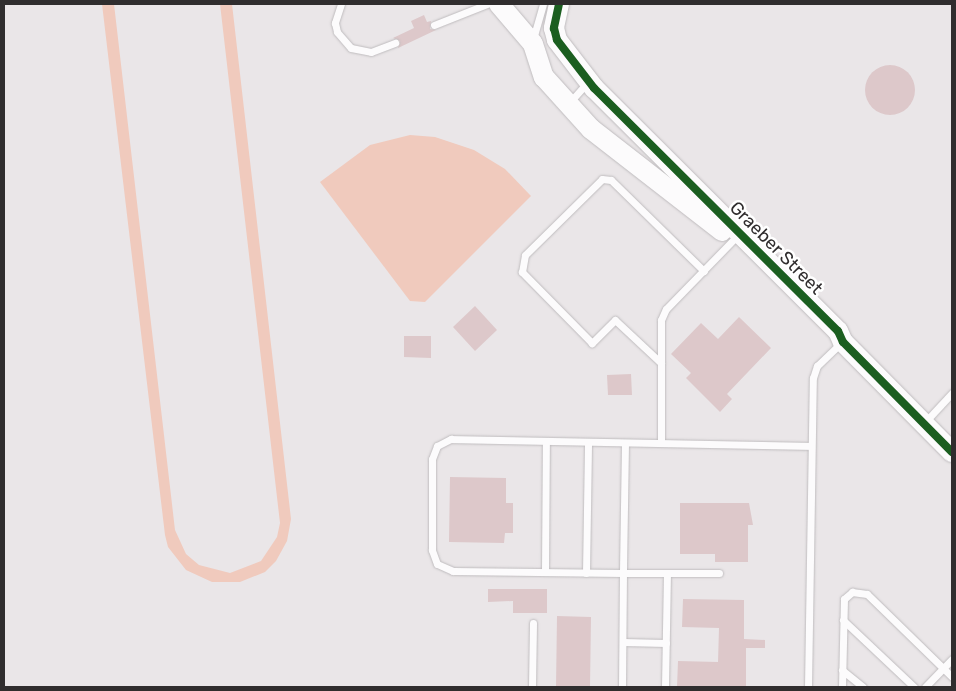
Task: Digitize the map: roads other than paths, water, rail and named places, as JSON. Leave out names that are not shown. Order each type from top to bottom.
[{"type":"street","points":[[499,4],[533,44]]},
{"type":"street","name":"Graeber Street","points":[[559,4],[554,28],[583,74],[838,331],[842,342],[952,452]]},
{"type":"street","name":"Graeber Street","points":[[533,44],[544,77],[591,129],[733,240],[830,341],[842,342]]},
{"type":"lane","points":[[341,4],[335,23],[342,41],[351,48],[371,52],[395,43]]},
{"type":"lane","points":[[434,25],[487,4]]},
{"type":"lane","points":[[533,44],[534,27],[543,4]]},
{"type":"lane","points":[[562,98],[583,74]]},
{"type":"lane","points":[[661,363],[615,320],[592,343],[522,272],[525,255],[602,179],[611,180],[704,271]]},
{"type":"lane","points":[[661,443],[663,314],[733,240]]},
{"type":"lane","points":[[808,687],[813,378],[817,366],[842,342]]},
{"type":"lane","points":[[924,424],[952,393]]},
{"type":"lane","points":[[719,573],[586,573],[440,569],[432,550],[432,476],[434,453],[443,441],[811,446]]},
{"type":"lane","points":[[545,572],[546,441]]},
{"type":"lane","points":[[586,573],[588,442]]},
{"type":"lane","points":[[622,687],[625,443]]},
{"type":"lane","points":[[665,687],[667,573]]},
{"type":"lane","points":[[842,687],[842,620],[847,594],[867,594],[952,677]]},
{"type":"lane","points":[[842,620],[914,687]]},
{"type":"lane","points":[[532,687],[533,623]]},
{"type":"lane","points":[[623,642],[666,643]]},
{"type":"lane","points":[[925,687],[952,660]]},
{"type":"lane","points":[[842,670],[863,687]]}]
